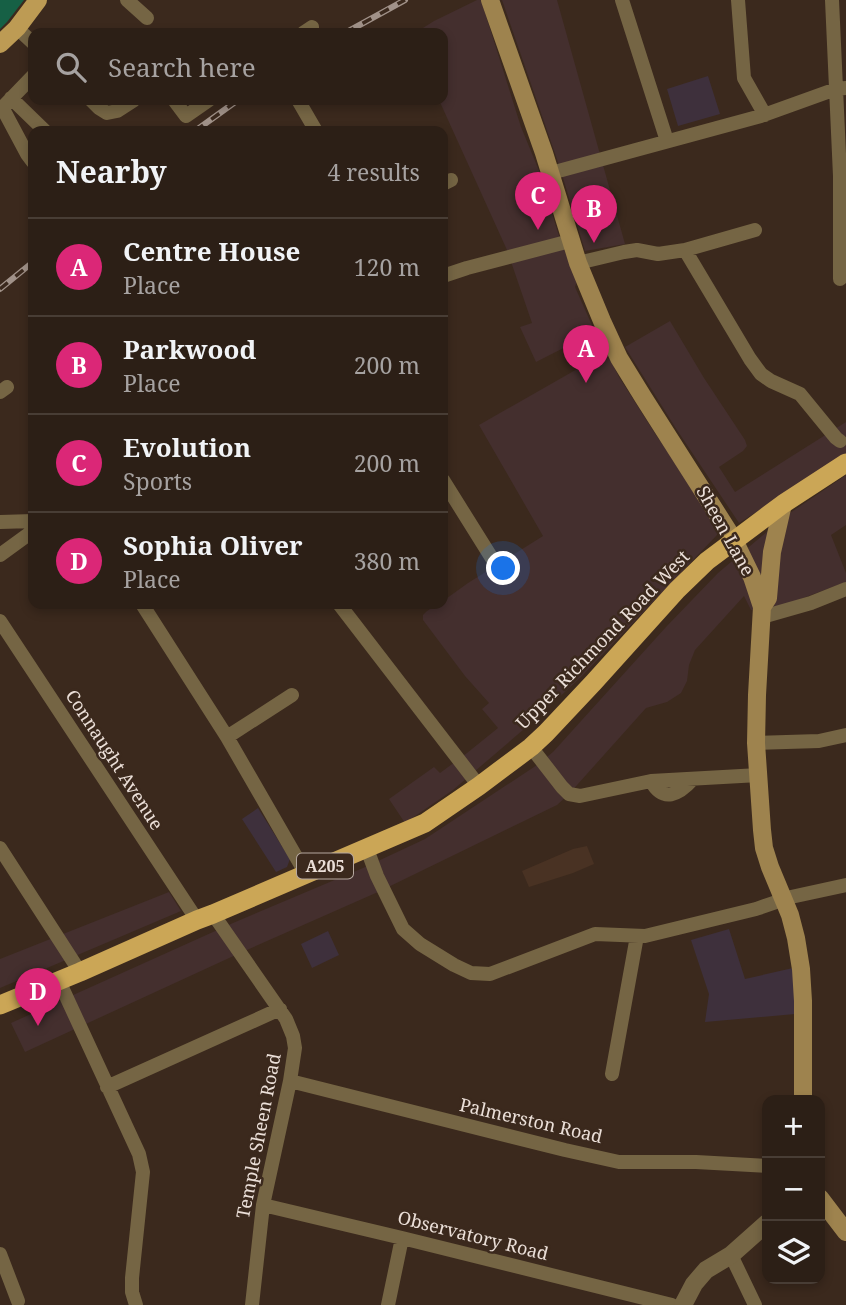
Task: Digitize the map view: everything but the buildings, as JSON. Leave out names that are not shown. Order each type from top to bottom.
[{"type":"highway","name":"Upper Richmond Road West","points":[[0,1005],[425,822],[531,747],[707,561],[783,504],[846,463]]},
{"type":"main road","points":[[0,44],[17,28],[38,0]]},
{"type":"main road","name":"Sheen Lane","points":[[490,0],[551,173],[570,241],[602,321],[619,358],[734,540],[752,577],[762,612],[757,743],[764,848],[796,937],[803,1013],[803,1095]]},
{"type":"main road","points":[[762,612],[768,598],[772,552],[783,504]]},
{"type":"main road","points":[[825,1205],[846,1232]]},
{"type":"street","points":[[127,0],[147,18]]},
{"type":"street","points":[[622,0],[667,141]]},
{"type":"street","points":[[738,0],[744,78],[765,115]]},
{"type":"street","points":[[832,0],[841,89],[843,176],[840,279]]},
{"type":"street","points":[[17,28],[28,38]]},
{"type":"street","points":[[4,105],[28,81]]},
{"type":"street","points":[[551,173],[765,115],[841,89]]},
{"type":"street","points":[[4,105],[37,126]]},
{"type":"street","points":[[4,105],[28,155]]},
{"type":"street","points":[[96,105],[107,113],[126,105]]},
{"type":"street","points":[[178,105],[186,117],[202,105]]},
{"type":"street","points":[[301,105],[313,126]]},
{"type":"street","points":[[578,263],[636,250],[658,254],[685,250],[755,230]]},
{"type":"street","points":[[448,274],[570,241]]},
{"type":"street","points":[[685,250],[761,374],[800,394],[840,441]]},
{"type":"street","points":[[448,488],[503,576]]},
{"type":"street","points":[[0,522],[28,521]]},
{"type":"street","points":[[0,555],[28,535]]},
{"type":"street","points":[[762,612],[811,603],[846,589]]},
{"type":"street","points":[[145,609],[226,737],[306,874]]},
{"type":"street","points":[[343,609],[478,786]]},
{"type":"street","name":"Connaught Avenue","points":[[0,621],[205,917]]},
{"type":"street","points":[[226,737],[292,695]]},
{"type":"street","points":[[757,743],[818,741],[846,734]]},
{"type":"street","points":[[531,747],[569,794],[580,796],[651,781],[759,775]]},
{"type":"street","points":[[0,848],[80,972]]},
{"type":"street","points":[[367,849],[403,929],[431,951],[471,973],[490,974],[595,934],[645,936],[846,885]]},
{"type":"street","name":"Temple Sheen Road","points":[[205,917],[280,1009],[293,1036],[295,1048],[264,1205],[252,1305]]},
{"type":"street","points":[[612,1074],[637,936]]},
{"type":"street","points":[[59,981],[139,1154],[143,1172],[132,1278],[136,1305]]},
{"type":"street","points":[[107,1087],[280,1009]]},
{"type":"street","name":"Palmerston Road","points":[[290,1081],[619,1161],[762,1166]]},
{"type":"street","name":"Observatory Road","points":[[264,1205],[672,1305]]},
{"type":"street","points":[[683,1305],[694,1284],[706,1270],[730,1255],[762,1227]]},
{"type":"street","points":[[388,1305],[402,1238]]},
{"type":"street","points":[[0,1254],[18,1301]]},
{"type":"street","points":[[730,1255],[755,1305]]},
{"type":"shaded area","points":[[481,0],[521,127],[540,173],[558,233],[577,281],[575,287],[595,332],[536,362],[520,327],[532,323],[507,250],[441,105],[448,105],[448,28],[423,28]]},
{"type":"shaded area","points":[[502,0],[557,0],[625,244],[585,251],[560,168]]},
{"type":"shaded area","points":[[708,76],[720,114],[678,126],[667,89]]},
{"type":"shaded area","points":[[670,321],[745,440],[747,446],[743,451],[719,467],[735,492],[846,422],[846,455],[739,523],[625,347]]},
{"type":"shaded area","points":[[600,356],[610,359],[717,527],[717,535],[581,677],[537,718],[453,790],[405,823],[389,799],[434,767],[440,773],[498,728],[482,709],[489,703],[423,620],[423,615],[430,609],[448,609],[448,597],[543,536],[479,425]]},
{"type":"shaded area","points":[[846,475],[846,525],[831,535],[846,573],[846,582],[779,607],[751,610],[744,596],[695,650],[681,693],[667,702],[646,708],[557,805],[378,892],[25,1052],[11,1023],[425,839],[537,765],[553,752],[718,573],[787,515]]},
{"type":"shaded area","points":[[258,808],[290,859],[287,867],[276,872],[242,819]]},
{"type":"shaded area","points":[[587,846],[594,864],[529,887],[522,871],[573,849]]},
{"type":"shaded area","points":[[169,892],[181,911],[0,988],[0,959]]},
{"type":"shaded area","points":[[729,929],[745,979],[793,968],[795,1014],[705,1022],[709,994],[691,940]]},
{"type":"shaded area","points":[[328,931],[339,955],[312,968],[301,944]]},
{"type":"green space","points":[[0,0],[24,0],[0,29]]},
{"type":"railway","points":[[354,28],[405,0]]},
{"type":"railway","points":[[202,126],[231,105]]},
{"type":"railway","points":[[0,289],[28,266]]},
{"type":"place","name":"Evolution","points":[[538,230]]},
{"type":"place","name":"Parkwood","points":[[594,243]]},
{"type":"place","name":"Centre House","points":[[586,383]]},
{"type":"place","name":"Sophia Oliver","points":[[38,1026]]}]
